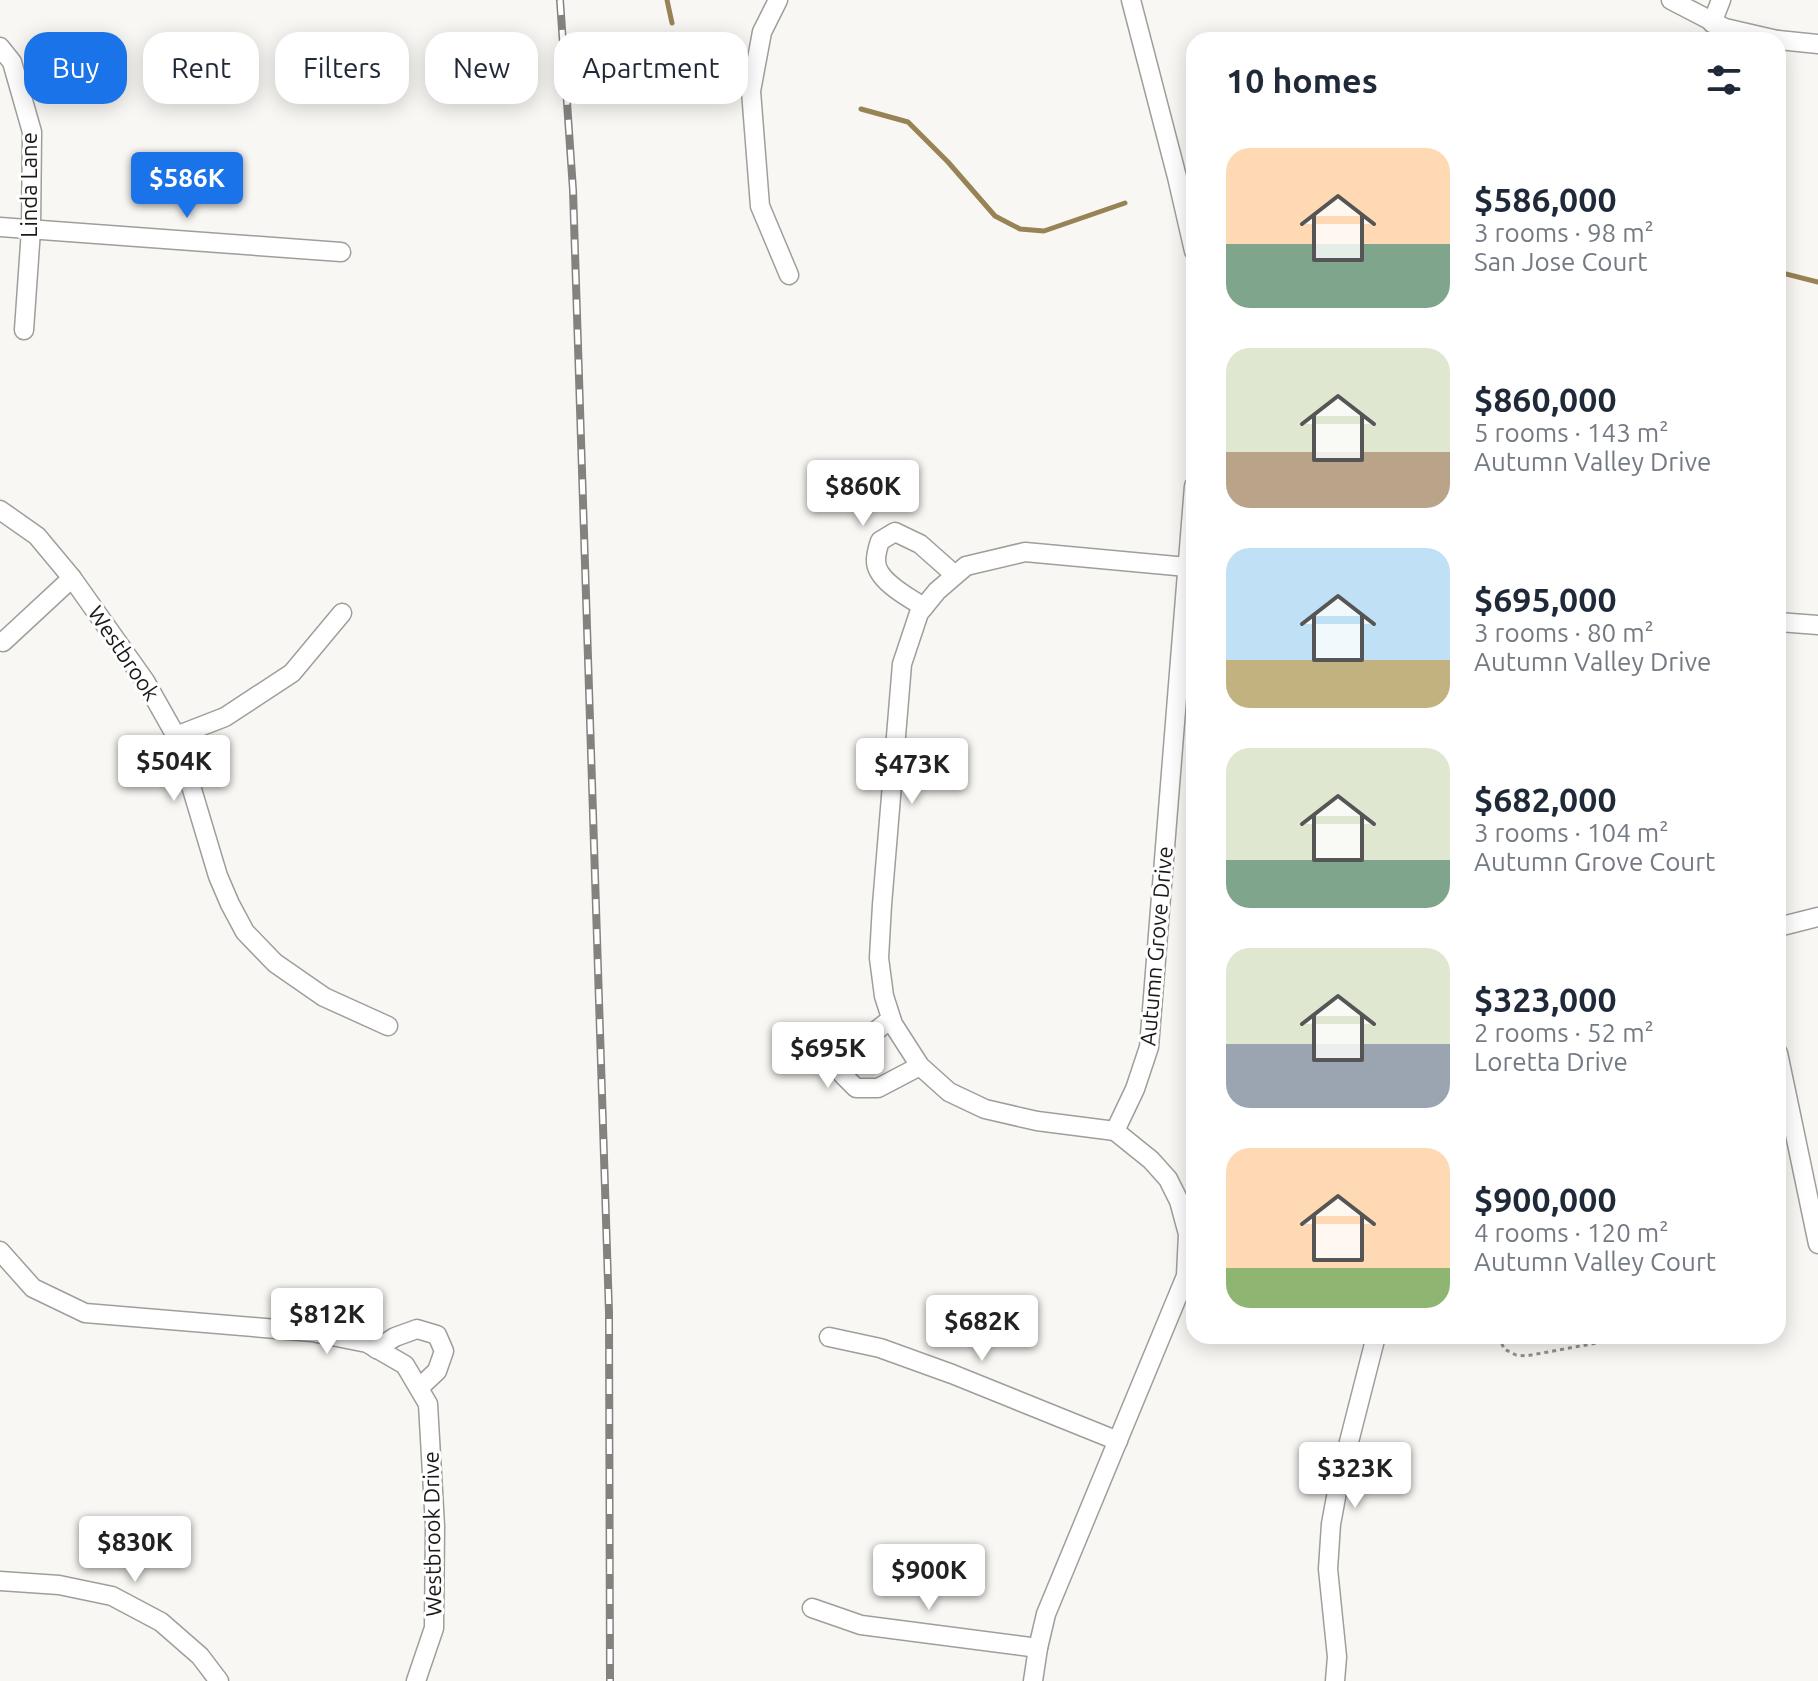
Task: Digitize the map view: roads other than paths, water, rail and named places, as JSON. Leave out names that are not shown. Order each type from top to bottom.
[{"type":"street","points":[[778,0],[762,32],[751,91],[760,206],[789,275]]},
{"type":"street","points":[[1131,0],[1186,216]]},
{"type":"street","points":[[1671,0],[1712,23],[1742,32]]},
{"type":"street","points":[[1712,23],[1721,0]]},
{"type":"street","points":[[1786,41],[1818,44]]},
{"type":"street","name":"Linda Lane","points":[[0,47],[12,62],[32,132],[31,230],[24,330]]},
{"type":"street","points":[[0,227],[341,252]]},
{"type":"street","name":"Westbrook","points":[[0,510],[37,536],[72,578],[145,681],[176,736],[218,876],[245,932],[275,963],[324,997],[388,1026]]},
{"type":"street","points":[[924,607],[882,578],[875,563],[880,541],[895,532],[920,544],[955,575]]},
{"type":"street","points":[[1186,567],[1025,552],[966,566],[937,591],[919,613],[902,664],[879,958],[884,996],[891,1019],[920,1066],[949,1092],[985,1109],[1037,1121],[1115,1131],[1151,1160],[1168,1179],[1179,1201],[1186,1227]]},
{"type":"street","points":[[3,642],[72,578]]},
{"type":"street","name":"Autumn Grove Drive","points":[[1115,1131],[1135,1089],[1149,1047],[1186,580]]},
{"type":"street","points":[[176,736],[225,717],[292,673],[342,613]]},
{"type":"street","points":[[1786,623],[1818,625]]},
{"type":"street","points":[[1786,925],[1818,917]]},
{"type":"street","points":[[891,1019],[845,1055],[843,1075],[856,1088],[878,1088],[920,1066]]},
{"type":"street","points":[[1786,1091],[1818,1244]]},
{"type":"street","name":"Westbrook Drive","points":[[0,1251],[33,1288],[85,1313],[312,1332],[367,1343],[405,1365],[428,1404],[435,1526],[434,1628],[416,1681]]},
{"type":"street","points":[[1033,1681],[1046,1614],[1186,1276]]},
{"type":"street","points":[[376,1349],[395,1337],[417,1329],[437,1335],[444,1351],[437,1371],[419,1388]]},
{"type":"street","points":[[829,1337],[880,1348],[908,1358],[1118,1441]]},
{"type":"street","points":[[1335,1681],[1337,1657],[1328,1569],[1331,1524],[1374,1344]]},
{"type":"street","points":[[0,1581],[59,1585],[112,1596],[161,1622],[200,1656],[219,1681]]},
{"type":"street","points":[[812,1608],[861,1625],[1038,1648]]},
{"type":"waterway","points":[[667,0],[672,23]]},
{"type":"waterway","points":[[861,109],[908,122],[995,216],[1020,229],[1044,231],[1125,203]]},
{"type":"waterway","points":[[1786,274],[1818,282]]},
{"type":"railway","points":[[560,0],[573,190],[609,1313],[610,1681]]}]
